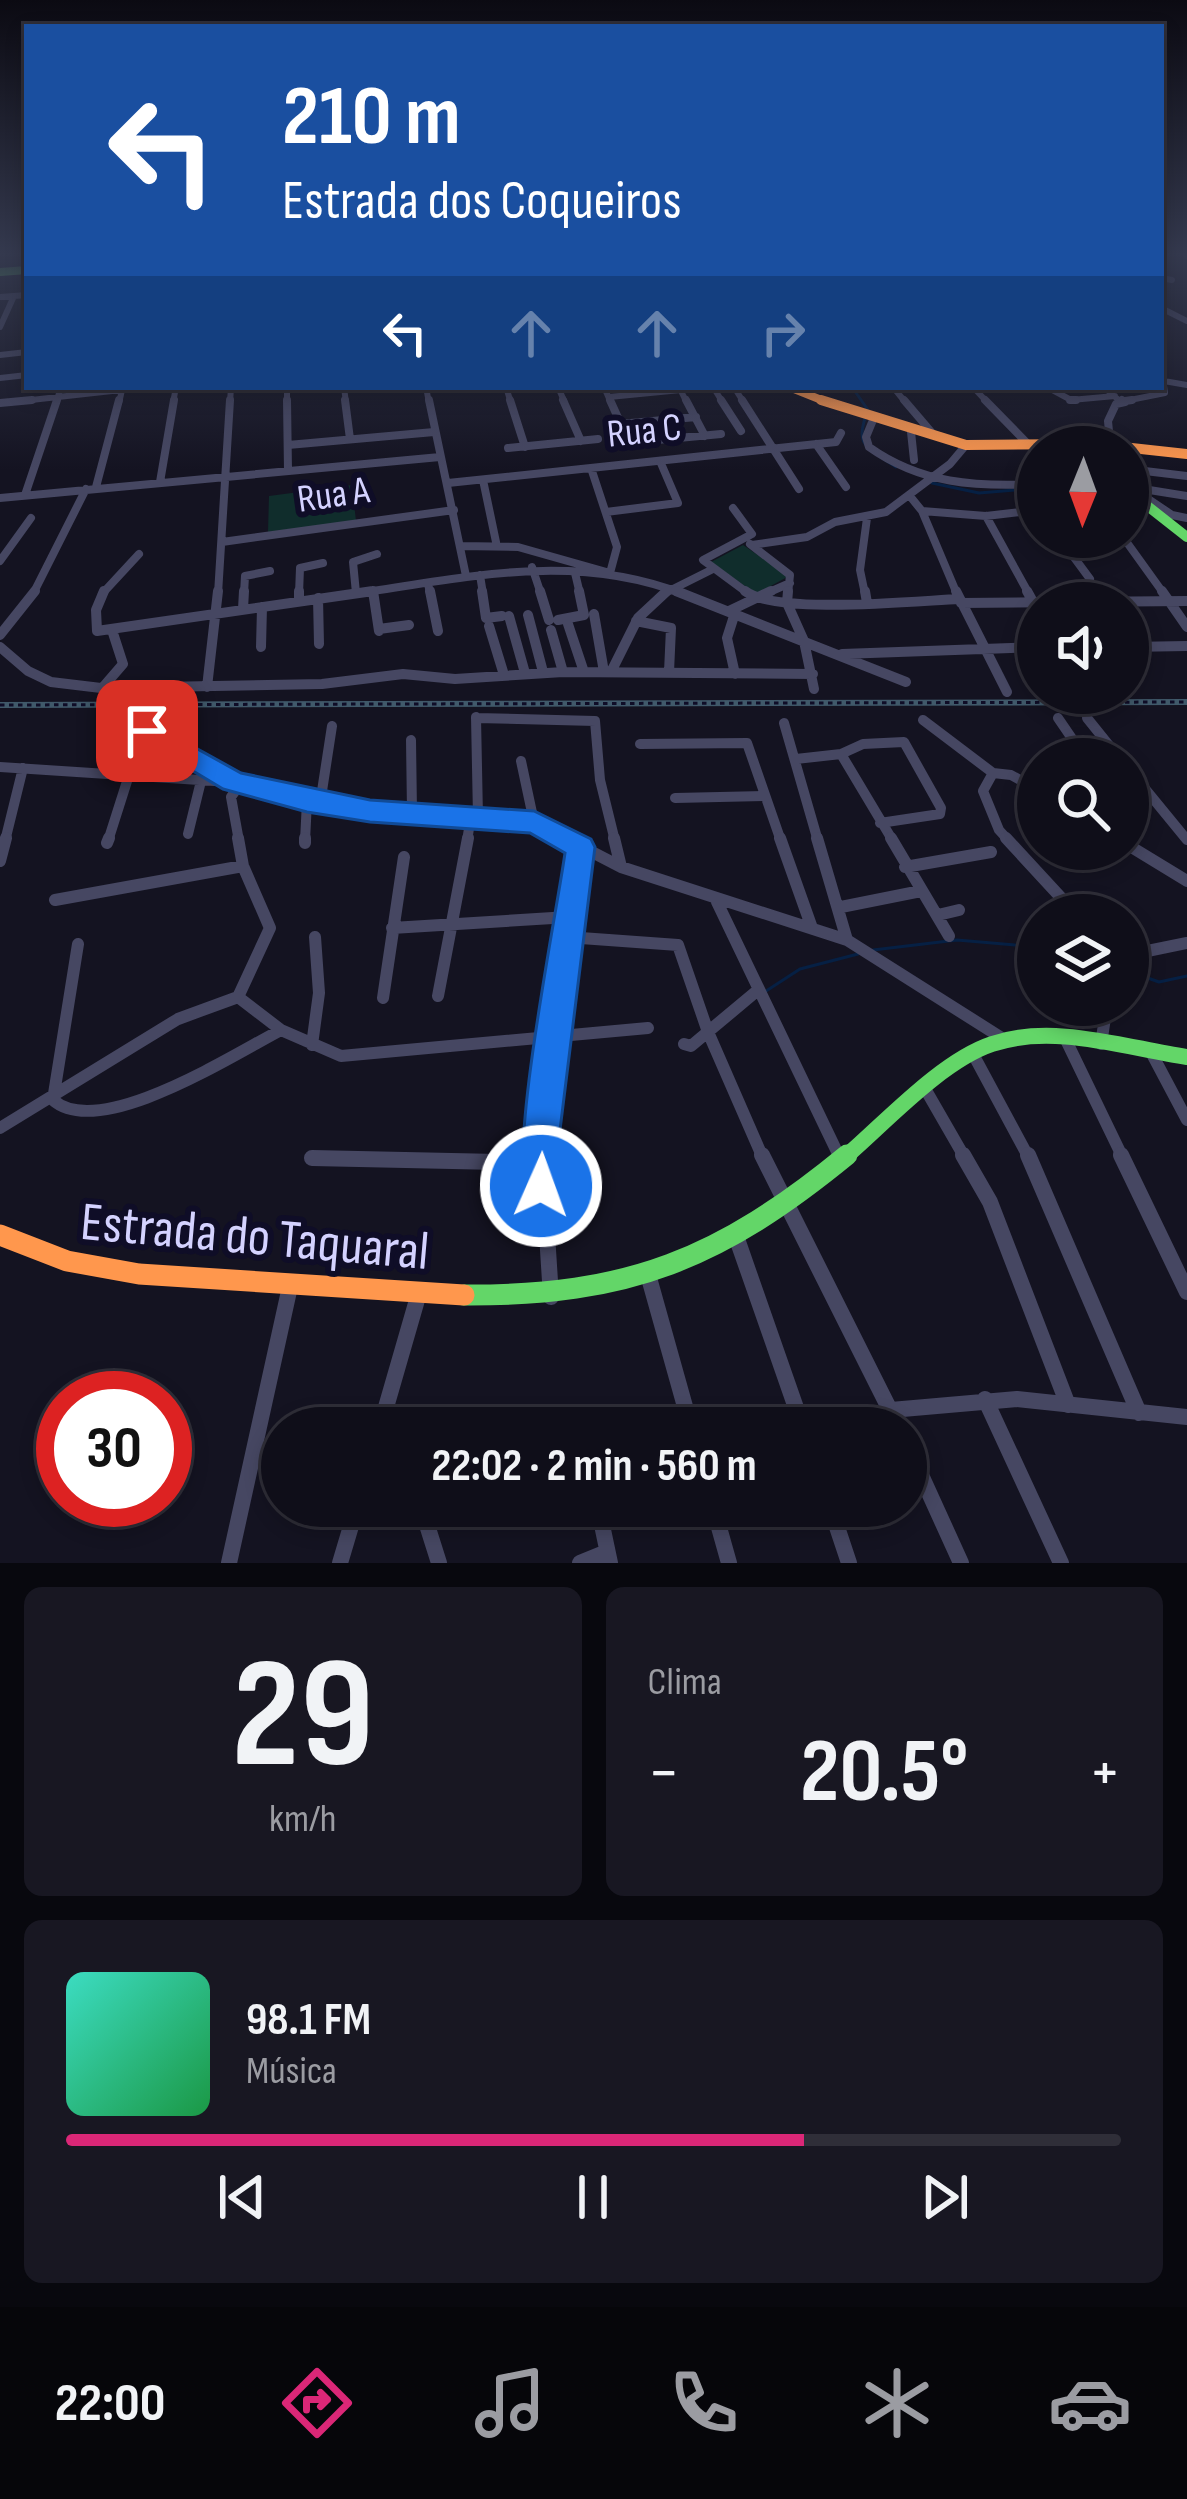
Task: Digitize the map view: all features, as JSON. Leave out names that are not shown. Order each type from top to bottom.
[{"type":"main road","points":[[797,390],[911,432],[966,445],[1017,446]]},
{"type":"main road","points":[[817,392],[866,416],[933,434],[1017,443]]},
{"type":"main road","points":[[1149,447],[1184,451]]},
{"type":"main road","points":[[1149,505],[1187,537]]},
{"type":"main road","points":[[1005,1040],[1065,1038],[1187,1057]]},
{"type":"main road","name":"Estrada do Taquaral","points":[[0,1235],[66,1264],[508,1300],[551,1298],[649,1278],[737,1239],[974,1054],[1005,1040]]},
{"type":"street","points":[[1053,390],[1071,400],[1116,400],[1160,395],[1166,390],[1164,381],[1187,385]]},
{"type":"street","points":[[0,403],[59,392],[122,390],[91,488],[16,620],[0,635]]},
{"type":"street","points":[[160,482],[175,390]]},
{"type":"street","points":[[207,687],[217,612],[231,390]]},
{"type":"street","points":[[286,390],[288,471]]},
{"type":"street","points":[[344,390],[350,439]]},
{"type":"street","points":[[427,390],[466,576]]},
{"type":"street","points":[[507,390],[525,446]]},
{"type":"street","points":[[559,390],[581,441]]},
{"type":"street","points":[[605,390],[629,442]]},
{"type":"street","points":[[609,398],[673,390]]},
{"type":"street","points":[[681,390],[705,436]]},
{"type":"street","points":[[715,390],[741,431]]},
{"type":"street","points":[[736,390],[799,490]]},
{"type":"street","points":[[896,390],[933,434]]},
{"type":"street","points":[[976,390],[1017,432]]},
{"type":"street","points":[[1107,390],[1116,400]]},
{"type":"street","points":[[26,495],[59,392]]},
{"type":"street","points":[[638,395],[652,421]]},
{"type":"street","points":[[1108,426],[1116,400]]},
{"type":"street","points":[[728,410],[749,408]]},
{"type":"street","points":[[866,416],[869,447],[929,480],[970,488],[1017,485]]},
{"type":"street","points":[[620,424],[695,417]]},
{"type":"street","points":[[288,445],[434,432]]},
{"type":"street","points":[[911,432],[914,460]]},
{"type":"street","name":"Rua C","points":[[448,483],[836,442],[841,433]]},
{"type":"street","points":[[614,444],[721,434]]},
{"type":"street","points":[[508,448],[598,440]]},
{"type":"street","points":[[816,444],[846,487]]},
{"type":"street","points":[[966,445],[886,512],[835,522],[807,537],[747,542],[704,557],[756,600],[1017,605]]},
{"type":"street","points":[[0,498],[440,457]]},
{"type":"street","points":[[606,512],[679,500],[660,461]]},
{"type":"street","points":[[591,468],[617,547],[610,573]]},
{"type":"street","points":[[1149,471],[1187,476]]},
{"type":"street","points":[[483,480],[496,542]]},
{"type":"street","points":[[1149,491],[1187,496]]},
{"type":"street","points":[[909,495],[922,511],[960,601],[1007,692]]},
{"type":"street","points":[[1149,501],[1187,518]]},
{"type":"street","points":[[734,508],[752,532],[747,542]]},
{"type":"street","name":"Rua A","points":[[222,542],[454,510]]},
{"type":"street","points":[[922,511],[986,516],[1017,512]]},
{"type":"street","points":[[986,516],[1022,582]]},
{"type":"street","points":[[0,561],[31,518]]},
{"type":"street","points":[[867,518],[860,570],[867,602]]},
{"type":"street","points":[[747,542],[787,572],[787,602],[805,644],[814,689]]},
{"type":"street","points":[[460,546],[524,545],[669,588],[906,682]]},
{"type":"street","points":[[139,554],[120,571],[97,608],[94,627],[112,630],[532,568],[610,573]]},
{"type":"street","points":[[356,593],[353,562],[377,554]]},
{"type":"street","points":[[1074,558],[1090,579]]},
{"type":"street","points":[[1138,558],[1187,627]]},
{"type":"street","points":[[298,601],[300,568],[323,563]]},
{"type":"street","points":[[532,568],[584,672]]},
{"type":"street","points":[[608,672],[641,610],[669,588],[713,569]]},
{"type":"street","points":[[243,609],[245,576],[270,571]]},
{"type":"street","points":[[556,623],[584,615],[575,573]]},
{"type":"street","points":[[480,574],[504,675]]},
{"type":"street","points":[[428,583],[437,628],[453,622]]},
{"type":"street","points":[[732,612],[790,583]]},
{"type":"street","points":[[373,591],[379,630],[409,625]]},
{"type":"street","points":[[318,598],[320,644]]},
{"type":"street","points":[[1149,602],[1187,601]]},
{"type":"street","points":[[261,646],[262,607]]},
{"type":"street","points":[[732,612],[727,638],[735,674]]},
{"type":"street","points":[[594,614],[608,672]]},
{"type":"street","points":[[528,615],[543,672]]},
{"type":"street","points":[[488,622],[505,616],[525,674]]},
{"type":"street","points":[[636,621],[672,630],[669,672]]},
{"type":"street","points":[[556,623],[563,672]]},
{"type":"street","points":[[101,688],[122,664],[112,630]]},
{"type":"street","points":[[1149,646],[1187,646]]},
{"type":"street","points":[[0,647],[28,671],[51,682],[101,688],[338,683],[393,675],[454,679],[543,672],[813,674]]},
{"type":"street","points":[[838,654],[1017,647]]},
{"type":"street","points":[[437,996],[474,817],[476,718],[596,723],[600,780],[621,867]]},
{"type":"street","points":[[1058,718],[1072,738]]},
{"type":"street","points":[[1087,718],[1103,738]]},
{"type":"street","points":[[923,720],[993,773],[1017,779]]},
{"type":"street","points":[[784,723],[847,940]]},
{"type":"street","points":[[304,843],[332,725]]},
{"type":"street","points":[[114,774],[141,730],[237,782],[314,803],[534,822],[621,867],[717,902],[847,940],[1005,1040]]},
{"type":"street","points":[[411,740],[412,812]]},
{"type":"street","points":[[640,744],[744,741],[812,928]]},
{"type":"street","points":[[796,760],[841,754],[863,744],[904,742],[942,812],[880,823]]},
{"type":"street","points":[[841,754],[949,936]]},
{"type":"street","points":[[521,761],[534,822]]},
{"type":"street","points":[[0,767],[237,782]]},
{"type":"street","points":[[0,861],[23,768]]},
{"type":"street","points":[[993,773],[983,791],[994,821],[1058,894]]},
{"type":"street","points":[[106,843],[128,775]]},
{"type":"street","points":[[188,834],[201,782]]},
{"type":"street","points":[[0,1128],[179,1021],[238,997],[270,928],[243,866],[231,797],[237,782]]},
{"type":"street","points":[[1149,794],[1187,841]]},
{"type":"street","points":[[675,798],[764,796]]},
{"type":"street","points":[[551,1298],[539,1163],[581,847]]},
{"type":"street","points":[[905,867],[991,852]]},
{"type":"street","points":[[383,998],[404,857]]},
{"type":"street","points":[[1149,857],[1187,881]]},
{"type":"street","points":[[55,900],[243,866]]},
{"type":"street","points":[[841,908],[921,891]]},
{"type":"street","points":[[717,902],[841,1159]]},
{"type":"street","points":[[938,914],[959,910]]},
{"type":"street","points":[[392,928],[569,916]]},
{"type":"street","points":[[312,1045],[319,993],[315,937]]},
{"type":"street","points":[[567,937],[622,944],[670,942],[680,949],[708,1032],[784,1206],[889,1407]]},
{"type":"street","points":[[1149,951],[1187,943]]},
{"type":"street","points":[[53,1100],[79,944]]},
{"type":"street","points":[[684,1044],[691,1046],[760,993]]},
{"type":"street","points":[[238,997],[280,1030],[341,1056],[648,1028]]},
{"type":"street","points":[[1101,1044],[1104,1026]]},
{"type":"street","points":[[53,1100],[73,1114],[101,1112],[157,1091],[280,1030]]},
{"type":"street","points":[[1065,1038],[1187,1292]]},
{"type":"street","points":[[974,1054],[1017,1129],[1139,1413]]},
{"type":"street","points":[[1152,1054],[1187,1120]]},
{"type":"street","points":[[926,1091],[990,1202],[1068,1405]]},
{"type":"street","points":[[312,1158],[539,1163]]},
{"type":"street","points":[[737,1239],[795,1407]]},
{"type":"street","points":[[649,1278],[686,1407]]},
{"type":"street","points":[[229,1563],[291,1282]]},
{"type":"street","points":[[386,1407],[419,1293]]},
{"type":"street","points":[[927,1412],[986,1399],[1187,1418]]},
{"type":"street","points":[[986,1399],[1061,1563]]},
{"type":"street","points":[[927,1488],[961,1563]]},
{"type":"street","points":[[340,1563],[351,1527]]},
{"type":"street","points":[[428,1527],[439,1563]]},
{"type":"street","points":[[580,1563],[608,1558],[602,1527]]},
{"type":"street","points":[[719,1527],[729,1563]]},
{"type":"street","points":[[837,1527],[850,1563]]},
{"type":"green space","points":[[352,485],[356,521],[268,532],[269,496]]},
{"type":"green space","points":[[743,545],[789,576],[756,594],[711,562]]},
{"type":"waterway","points":[[854,390],[868,410],[862,432],[866,445],[896,467]]},
{"type":"waterway","points":[[932,483],[979,493],[1017,490]]},
{"type":"waterway","points":[[873,950],[957,940],[1017,945]]},
{"type":"waterway","points":[[763,993],[800,969],[858,954]]},
{"type":"waterway","points":[[1149,978],[1159,982],[1187,976]]},
{"type":"railway","points":[[0,705],[1187,702]]},
{"type":"traffic: fast","points":[[1149,507],[1187,537]]},
{"type":"traffic: fast","points":[[464,1295],[532,1296],[591,1289],[645,1276],[695,1256],[789,1200],[955,1065],[997,1042],[1068,1038],[1187,1057]]},
{"type":"traffic: slow","points":[[797,390],[868,418],[966,445],[1095,444],[1187,454]]},
{"type":"traffic: slow","points":[[0,1235],[67,1261],[139,1274],[464,1295]]},
{"type":"route","points":[[147,731],[233,782],[346,809],[534,822],[581,847],[541,1138],[541,1186]]}]
